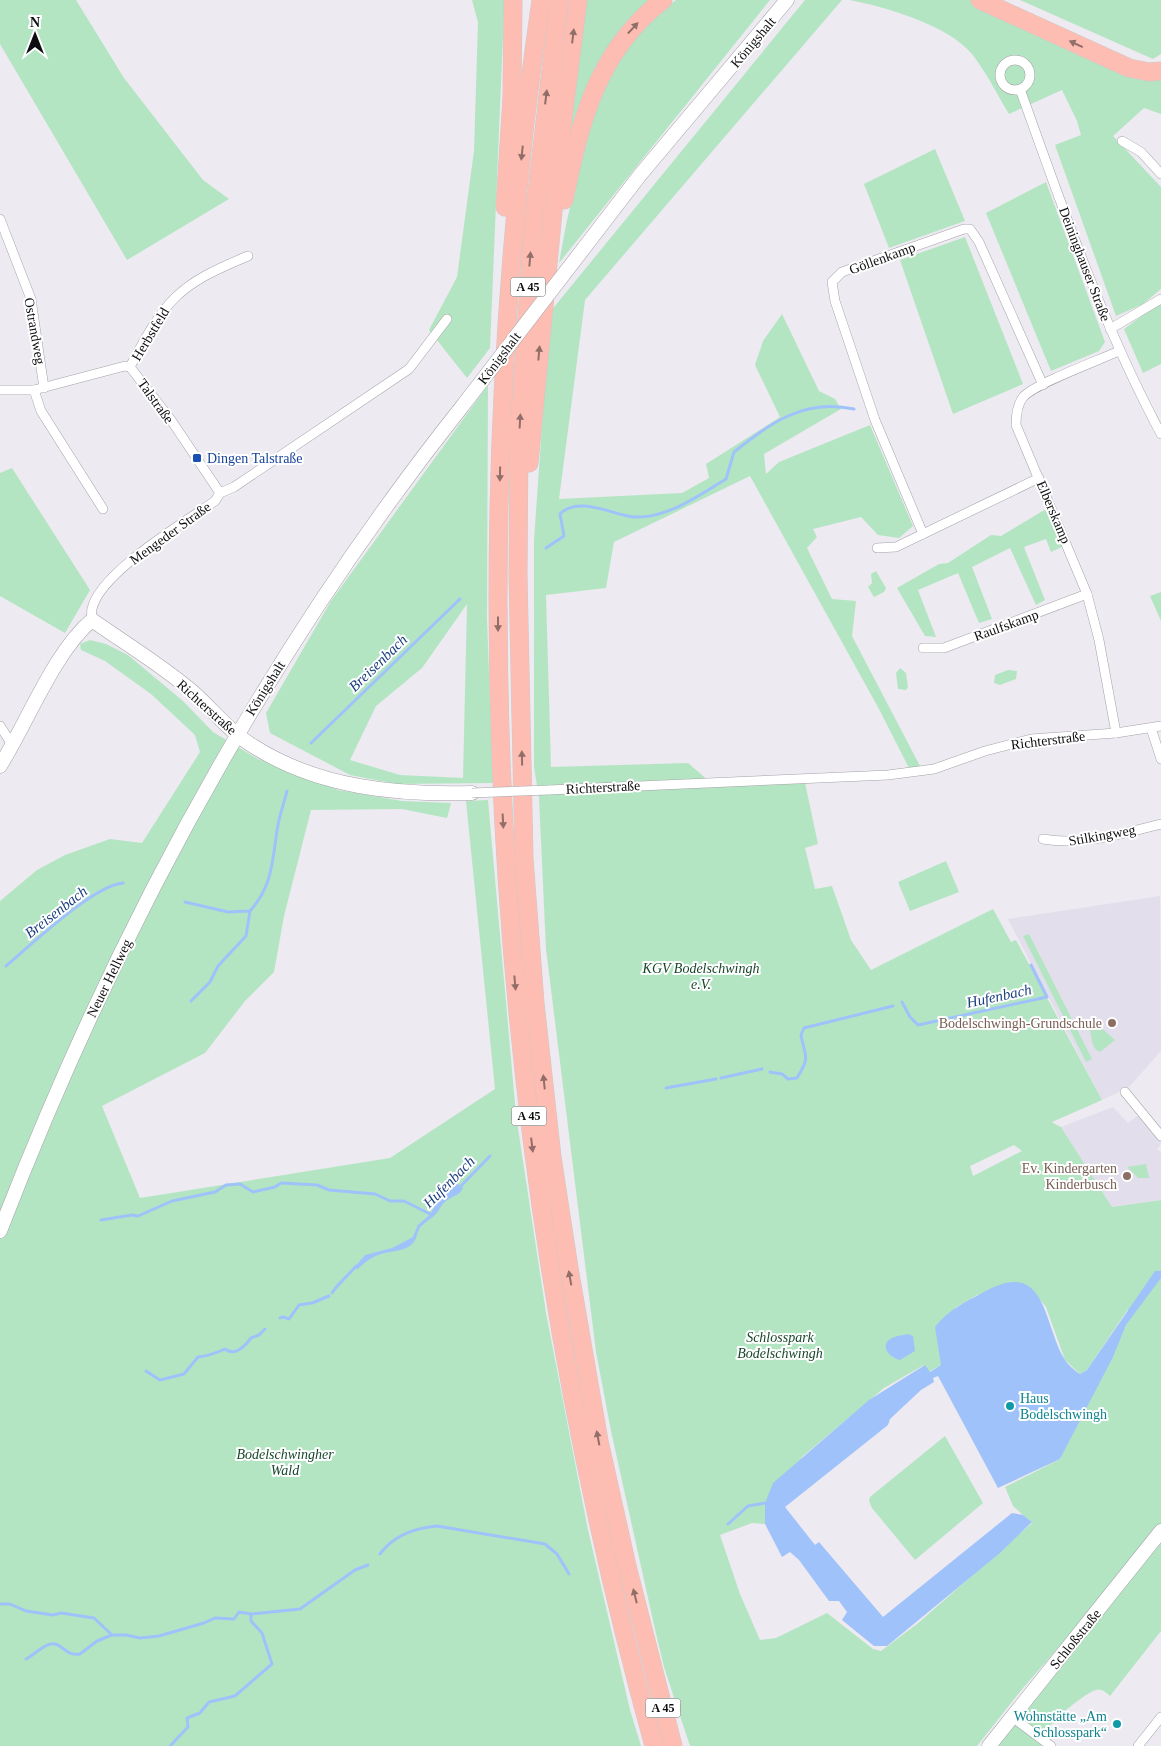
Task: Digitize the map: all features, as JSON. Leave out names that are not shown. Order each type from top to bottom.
[{"type":"highway","points":[[512,97],[513,0]]},
{"type":"highway","points":[[505,338],[503,228],[512,97],[523,0]]},
{"type":"highway","name":"A 45","points":[[541,0],[523,136],[505,338],[498,575],[499,706],[508,906],[516,1001],[533,1151],[562,1340],[593,1501],[634,1674],[654,1746]]},
{"type":"highway","name":"A 45","points":[[559,0],[529,266],[519,435],[518,575],[524,859],[535,1003],[552,1157],[569,1268],[599,1441],[673,1746]]},
{"type":"highway","points":[[518,575],[526,548],[529,462],[548,258],[578,0]]},
{"type":"highway","points":[[548,258],[562,210],[577,136],[588,103],[613,53],[629,31],[663,0]]},
{"type":"highway","points":[[980,0],[1129,68],[1148,72],[1161,71]]},
{"type":"main road","name":"Königshalt","points":[[236,734],[299,633],[382,509],[640,175],[788,0]]},
{"type":"main road","name":"Richterstraße","points":[[92,620],[194,693],[236,734],[272,757],[345,784],[377,790],[419,794],[472,793]]},
{"type":"main road","points":[[0,766],[13,746],[62,656],[79,631],[92,620]]},
{"type":"main road","name":"Neuer Hellweg","points":[[0,1231],[71,1059],[109,978],[171,852],[236,734]]},
{"type":"main road","name":"Schloßstraße","points":[[989,1746],[1161,1531]]},
{"type":"street","name":"Deininghauser Straße","points":[[1020,89],[1052,179],[1110,329],[1119,351],[1161,434]]},
{"type":"street","points":[[1122,141],[1141,152],[1161,174]]},
{"type":"street","name":"Ostrandweg","points":[[0,219],[31,299],[44,388]]},
{"type":"street","name":"Göllenkamp","points":[[923,534],[877,424],[852,356],[832,289],[835,276],[964,228],[970,229],[979,242],[1043,385]]},
{"type":"street","name":"Herbstfeld","points":[[130,367],[152,326],[168,304],[204,275],[248,256]]},
{"type":"street","points":[[1110,329],[1161,299]]},
{"type":"street","name":"Mengeder Straße","points":[[92,620],[91,609],[98,595],[129,560],[215,501],[220,493],[234,487],[409,369],[446,319]]},
{"type":"street","name":"Elberskamp","points":[[1116,733],[1099,640],[1087,594],[1016,425],[1016,416],[1025,396],[1043,385],[1119,351]]},
{"type":"street","name":"Talstraße","points":[[0,390],[34,390],[125,366],[130,367],[136,372],[171,420],[220,493]]},
{"type":"street","points":[[34,390],[41,411],[103,509]]},
{"type":"street","points":[[877,548],[896,547],[1039,478]]},
{"type":"street","name":"Raulfskamp","points":[[923,648],[944,648],[1087,594]]},
{"type":"street","points":[[0,726],[13,746]]},
{"type":"street","name":"Richterstraße","points":[[472,793],[888,775],[934,769],[991,749],[1031,739],[1116,733],[1161,726]]},
{"type":"street","points":[[1151,728],[1161,759]]},
{"type":"street","name":"Stilkingweg","points":[[1043,839],[1062,842],[1122,833],[1161,824]]},
{"type":"street","points":[[1125,1092],[1161,1136]]},
{"type":"street","points":[[1012,1717],[1051,1746]]},
{"type":"street","points":[[1138,1746],[1160,1720]]},
{"type":"shaded area","name":"Bodelschwingh-Grundschule","points":[[1160,896],[1161,1051],[1129,1087],[1102,1100],[1008,919]]},
{"type":"shaded area","name":"Ev. Kindergarten Kinderbusch","points":[[1113,1107],[1128,1123],[1140,1114],[1161,1139],[1161,1144],[1157,1149],[1161,1152],[1161,1200],[1112,1207],[1061,1127]]},
{"type":"green space","points":[[0,0],[76,0],[124,78],[203,180],[229,199],[127,260],[0,44]]},
{"type":"green space","points":[[472,0],[504,0],[504,11],[490,348],[467,378],[429,330],[457,277],[474,151],[478,22]]},
{"type":"green space","points":[[587,0],[654,0],[613,42],[564,174]]},
{"type":"green space","points":[[676,0],[770,0],[559,263],[567,220],[590,124],[615,61],[656,14]]},
{"type":"green space","points":[[805,0],[842,0],[585,300],[559,499],[682,493],[709,478],[706,464],[780,417],[755,365],[763,341],[782,314],[819,391],[835,399],[841,409],[764,454],[766,474],[779,462],[870,425],[913,526],[899,538],[878,535],[861,517],[813,529],[817,537],[807,548],[832,599],[856,601],[852,636],[920,766],[911,772],[879,709],[750,476],[614,542],[606,588],[546,595],[551,767],[688,763],[710,782],[804,778],[818,844],[805,848],[815,889],[832,886],[851,940],[871,970],[993,909],[1011,942],[1016,940],[1102,1100],[1052,1122],[1061,1127],[1112,1207],[1161,1200],[1161,1530],[1023,1688],[977,1746],[690,1746],[664,1667],[611,1431],[596,1352],[546,949],[539,798],[534,767],[534,540],[550,312]],"holes":[[[1014,1145],[1022,1151],[973,1176],[970,1166]],[[1029,1287],[1046,1307],[1065,1360],[1080,1374],[1087,1370],[1128,1309],[1126,1325],[1060,1459],[1005,1487],[1013,1506],[1032,1523],[917,1624],[881,1651],[873,1649],[827,1613],[776,1638],[760,1640],[740,1594],[720,1535],[752,1523],[765,1524],[765,1503],[802,1457],[884,1388],[924,1365],[929,1372],[941,1365],[955,1308],[977,1295]]]},
{"type":"green space","points":[[850,0],[972,0],[1161,76],[1161,114],[1144,108],[1113,136],[1161,187],[1161,289],[1143,304],[1116,316],[1055,145],[1081,135],[1077,121],[1062,90],[1009,114],[972,54],[948,34],[898,13]]},
{"type":"green space","points":[[1020,0],[1161,0],[1161,54],[1153,59]]},
{"type":"green space","points":[[935,149],[965,221],[889,248],[864,184]]},
{"type":"green space","points":[[1046,182],[1105,342],[1099,351],[1051,371],[986,213]]},
{"type":"green space","points":[[965,237],[1023,384],[953,414],[900,260]]},
{"type":"green space","points":[[1161,302],[1161,364],[1143,373],[1124,329]]},
{"type":"green space","points":[[488,385],[487,618],[493,783],[396,784],[350,775],[270,733],[266,713],[331,601]],"holes":[[[467,604],[463,778],[400,775],[350,760],[376,706],[422,668]]]},
{"type":"green space","points":[[12,468],[90,590],[65,633],[0,596],[0,473]]},
{"type":"green space","points":[[1046,509],[1064,546],[1051,552],[1046,539],[1024,547],[1045,600],[1036,605],[1010,548],[972,567],[992,619],[979,623],[958,573],[918,590],[936,637],[925,636],[897,588],[939,564],[948,563],[991,535],[1001,536]]},
{"type":"green space","points":[[876,571],[886,588],[884,592],[874,597],[868,587],[872,583],[871,574]]},
{"type":"green space","points":[[1161,592],[1161,621],[1150,596]]},
{"type":"green space","name":"Bodelschwingher Wald","points":[[90,640],[106,644],[128,655],[183,701],[213,732],[258,759],[338,790],[402,801],[451,803],[447,818],[402,809],[311,810],[284,916],[274,972],[245,1001],[205,1053],[102,1106],[140,1198],[390,1158],[495,1089],[466,801],[488,800],[516,1115],[546,1313],[588,1530],[630,1710],[641,1746],[0,1746],[0,901],[37,870],[65,855],[110,839],[142,843],[200,752],[195,735],[151,694],[105,661],[81,650],[80,644]]},
{"type":"green space","points":[[900,668],[906,673],[908,687],[906,690],[898,689],[896,673]]},
{"type":"green space","points":[[1008,670],[1017,671],[1016,679],[1000,685],[994,683],[995,675]]},
{"type":"green space","points":[[946,861],[959,892],[910,911],[898,882]]},
{"type":"green space","points":[[1029,934],[1092,1059],[1086,1062],[1023,936]]},
{"type":"green space","points":[[1088,1024],[1097,1024],[1115,1040],[1100,1052],[1094,1047]]},
{"type":"green space","points":[[1146,1164],[1149,1178],[1138,1178],[1127,1167]]},
{"type":"green space","points":[[945,1436],[983,1503],[915,1560],[872,1508],[869,1501],[870,1497]]},
{"type":"green space","points":[[1161,1532],[1161,1631],[1110,1696],[1104,1691],[1096,1690],[1078,1701],[1052,1724],[1041,1746],[995,1746]]},
{"type":"water","points":[[458,1184],[463,1188],[461,1191],[445,1201],[430,1219],[429,1216],[435,1206],[429,1201],[429,1198]]},
{"type":"water","points":[[417,1235],[412,1245],[377,1255],[358,1269],[353,1269],[365,1255],[392,1248]]},
{"type":"water","points":[[1155,1271],[1161,1271],[1161,1278],[1126,1325],[1113,1357],[1060,1459],[998,1488],[938,1376],[933,1378],[934,1382],[921,1390],[890,1419],[888,1425],[785,1507],[815,1545],[819,1542],[883,1617],[1012,1513],[1023,1515],[1032,1522],[1000,1553],[887,1646],[874,1646],[842,1620],[847,1612],[839,1601],[829,1601],[799,1560],[790,1552],[782,1557],[765,1524],[765,1503],[773,1483],[869,1400],[925,1365],[930,1372],[941,1365],[935,1327],[951,1311],[1004,1283],[1020,1282],[1031,1288],[1039,1298],[1064,1358],[1080,1374],[1087,1370]]},
{"type":"water","points":[[908,1334],[913,1336],[915,1351],[900,1360],[896,1359],[887,1351],[886,1344],[894,1337]]},
{"type":"waterway","name":"Breisenbach","points":[[546,548],[564,536],[560,514],[567,509],[576,506],[586,506],[634,517],[659,514],[694,499],[726,479],[734,452],[775,423],[804,410],[819,407],[836,406],[854,409]]},
{"type":"waterway","name":"Breisenbach","points":[[311,743],[460,599]]},
{"type":"waterway","name":"Breisenbach","points":[[185,902],[228,912],[250,911],[258,901],[268,881],[279,821],[287,791]]},
{"type":"waterway","name":"Breisenbach","points":[[6,966],[63,917],[96,894],[111,886],[123,883]]},
{"type":"waterway","points":[[191,1001],[210,982],[218,966],[246,936],[250,911]]},
{"type":"waterway","name":"Hufenbach","points":[[902,1002],[910,1017],[918,1025],[1047,997],[1031,965]]},
{"type":"waterway","name":"Hufenbach","points":[[770,1072],[782,1074],[788,1079],[797,1078],[804,1065],[806,1056],[801,1035],[804,1028],[893,1006]]},
{"type":"waterway","name":"Hufenbach","points":[[721,1078],[762,1069]]},
{"type":"waterway","name":"Hufenbach","points":[[666,1088],[716,1079]]},
{"type":"waterway","name":"Hufenbach","points":[[459,1188],[490,1156]]},
{"type":"waterway","points":[[101,1220],[132,1215],[138,1216],[172,1201],[215,1192],[226,1185],[240,1184],[253,1192],[275,1187],[281,1183],[317,1185],[329,1190],[375,1194],[390,1201],[404,1201],[432,1215]]},
{"type":"waterway","name":"Hufenbach","points":[[414,1238],[419,1226],[432,1215]]},
{"type":"waterway","name":"Hufenbach","points":[[332,1293],[356,1266]]},
{"type":"waterway","name":"Hufenbach","points":[[280,1318],[289,1319],[299,1305],[312,1303],[329,1296]]},
{"type":"waterway","name":"Hufenbach","points":[[146,1371],[160,1380],[184,1374],[198,1357],[225,1349],[232,1352],[236,1351],[265,1329]]},
{"type":"waterway","points":[[728,1524],[748,1506],[765,1503]]},
{"type":"waterway","points":[[380,1554],[391,1542],[405,1534],[437,1526],[545,1544],[557,1554],[569,1574]]},
{"type":"waterway","points":[[0,1604],[10,1604],[26,1611],[53,1615],[61,1613],[94,1618],[112,1635],[140,1638],[159,1636],[215,1618],[234,1619],[239,1612],[251,1614],[300,1609],[355,1570],[368,1565]]},
{"type":"waterway","points":[[170,1746],[188,1727],[187,1718],[200,1713],[209,1702],[235,1696],[272,1664],[262,1633],[251,1621],[251,1614]]},
{"type":"waterway","points":[[26,1659],[45,1646],[54,1644],[71,1653],[80,1654],[97,1641],[112,1635]]},
{"type":"place","name":"Dingen Talstraße","points":[[197,458]]},
{"type":"place","name":"Bodelschwingh-Grundschule","points":[[1112,1023]]},
{"type":"place","name":"Ev. Kindergarten Kinderbusch","points":[[1127,1176]]},
{"type":"place","name":"Haus Bodelschwingh","points":[[1010,1406]]},
{"type":"place","name":"Wohnstätte „Am Schlosspark“","points":[[1117,1724]]},
{"type":"park label","name":"KGV Bodelschwingh e.V.","points":[[701,976]]},
{"type":"park label","name":"Schlosspark Bodelschwingh","points":[[780,1345]]}]
